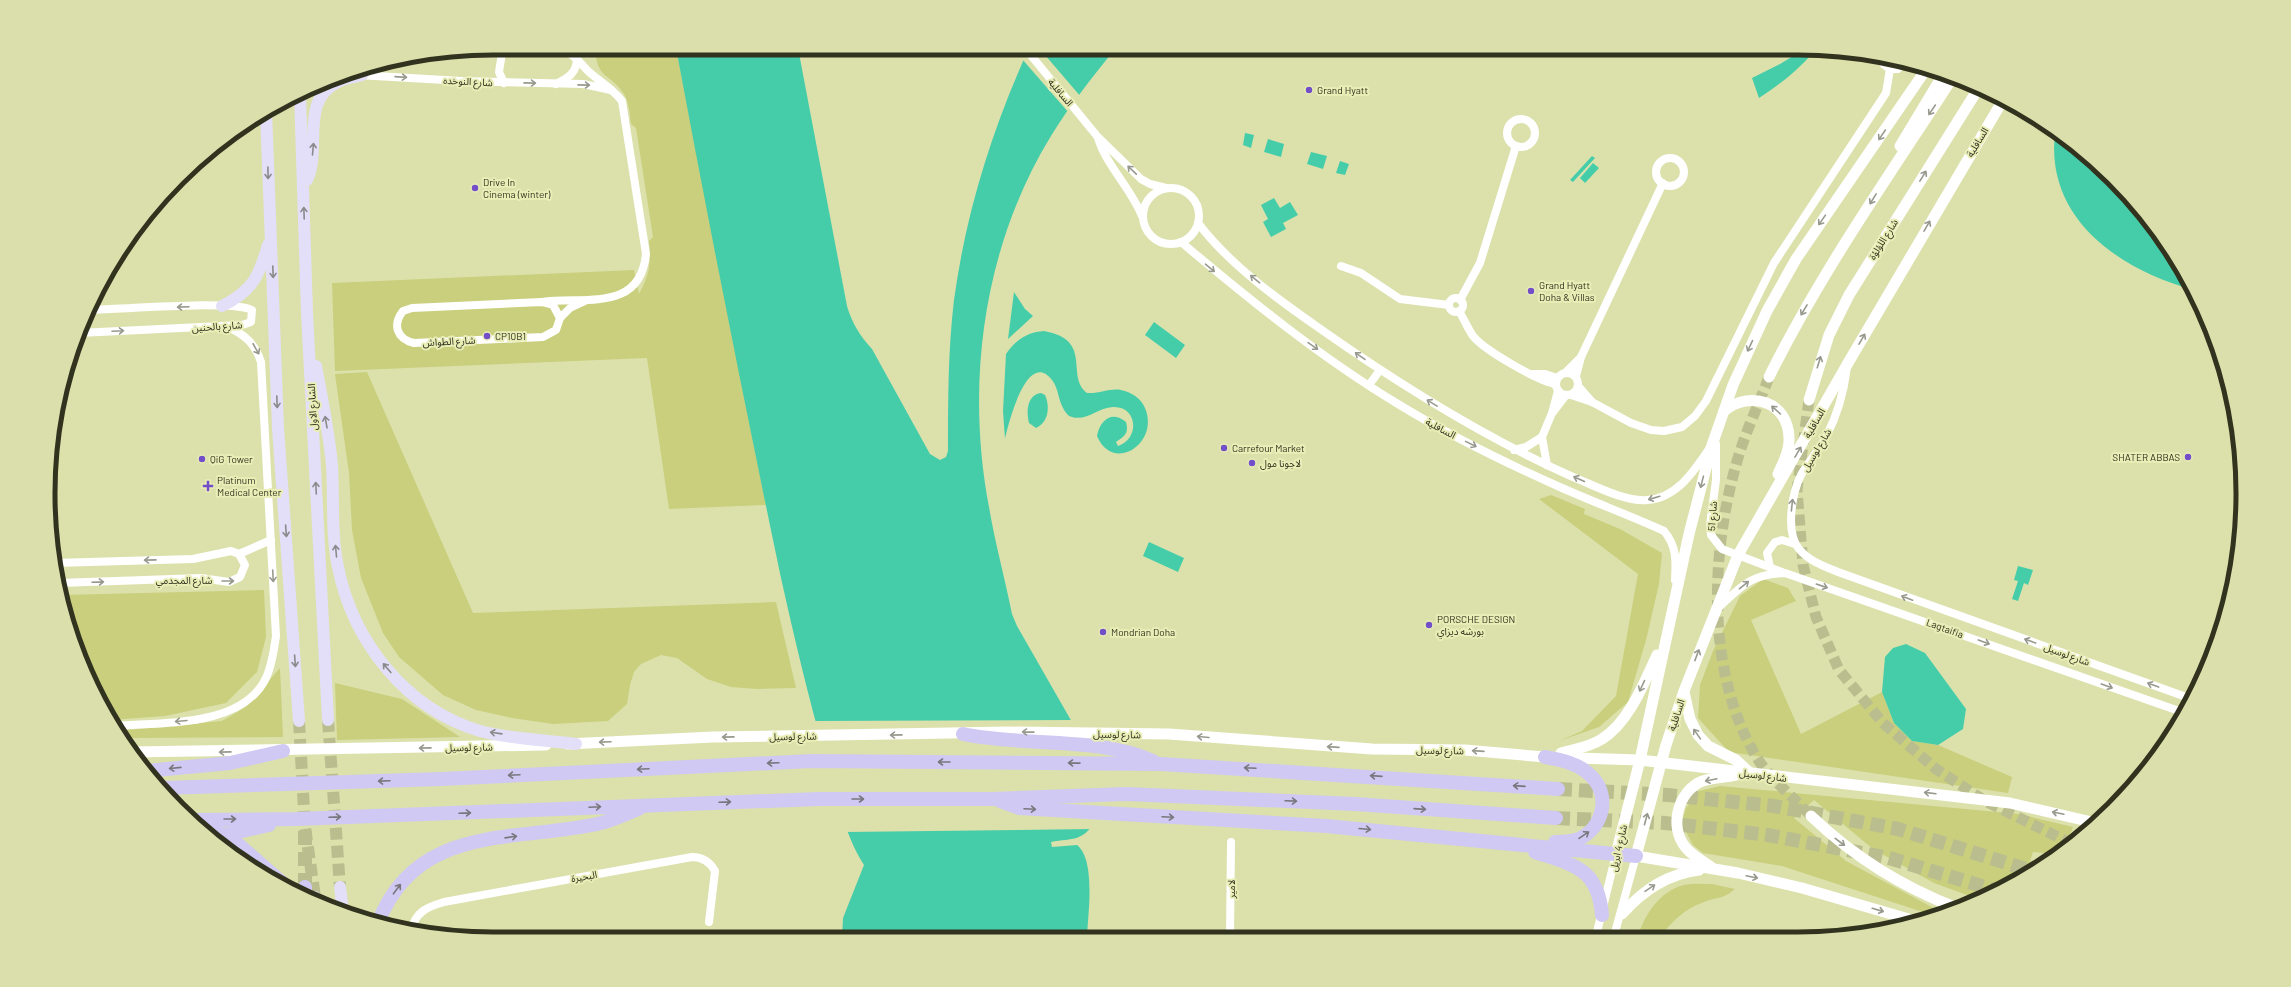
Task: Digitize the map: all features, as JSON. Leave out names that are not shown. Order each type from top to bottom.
[{"type":"highway","points":[[963,734],[991,740],[1110,748],[1141,755],[1161,764]]},
{"type":"highway","points":[[154,770],[230,763],[283,751]]},
{"type":"highway","points":[[1504,842],[1566,842],[1578,839],[1595,826],[1600,818],[1602,795],[1598,784],[1590,774],[1568,762],[1545,757]]},
{"type":"highway","points":[[168,788],[441,779],[812,761],[1161,764],[1558,789]]},
{"type":"highway","points":[[201,820],[296,819],[819,799],[992,799],[1126,794],[1355,804],[1556,818]]},
{"type":"highway","points":[[992,799],[1019,808],[1326,826],[1504,842],[1636,856]]},
{"type":"highway","points":[[381,917],[386,905],[409,874],[439,853],[480,840],[597,824],[648,805]]},
{"type":"highway","points":[[220,835],[296,819]]},
{"type":"highway","points":[[210,827],[238,844],[264,867]]},
{"type":"highway","points":[[1504,842],[1564,861],[1582,870],[1598,889],[1602,915]]},
{"type":"main road","points":[[303,187],[311,165],[313,117],[318,101],[326,90],[333,86]]},
{"type":"main road","name":"الشارع الاول","points":[[300,100],[309,342],[328,720]]},
{"type":"main road","points":[[266,119],[278,428],[299,721]]},
{"type":"main road","points":[[260,123],[267,134]]},
{"type":"main road","points":[[222,306],[241,297],[249,289],[264,260],[271,233]]},
{"type":"main road","points":[[309,342],[315,358],[329,441],[338,567],[347,603],[370,648],[408,691],[439,715],[481,731],[576,744]]},
{"type":"main road","points":[[340,887],[341,905]]},
{"type":"street","points":[[502,55],[499,72],[504,83]]},
{"type":"street","name":"شارع الطواش","points":[[572,55],[577,58],[588,71],[612,90],[622,101],[645,248],[645,266],[641,277],[623,293],[610,299],[565,299],[542,302],[412,308],[403,311],[396,326],[400,337],[414,343],[543,337],[556,330],[560,318],[576,305],[588,300]]},
{"type":"street","name":"السافلية","points":[[1031,55],[1097,136],[1141,179],[1150,184],[1166,188]]},
{"type":"street","points":[[556,85],[567,79],[574,72],[577,58]]},
{"type":"street","points":[[1884,63],[1890,70],[1898,69],[1900,67]]},
{"type":"street","points":[[1459,311],[1473,336],[1486,348],[1534,374],[1545,374],[1568,395],[1592,402],[1620,419],[1651,430],[1664,431],[1682,427],[1695,416],[1706,401],[1774,263],[1886,93],[1890,70]]},
{"type":"street","name":"السافلية","points":[[1640,760],[1665,638],[1689,534],[1714,440],[1724,411],[1755,335],[1796,259],[1923,74]]},
{"type":"street","name":"شارع النوخده","points":[[363,75],[556,85]]},
{"type":"street","points":[[1894,166],[1905,136],[1940,79]]},
{"type":"street","points":[[1769,377],[1797,322],[1894,166],[1950,83]]},
{"type":"street","points":[[556,85],[594,85],[612,90]]},
{"type":"street","name":"شارع اللؤلؤة","points":[[1809,400],[1821,356],[1845,302],[1975,93]]},
{"type":"street","points":[[1948,137],[1979,94]]},
{"type":"street","name":"السافلية","points":[[1662,762],[1684,691],[1738,555],[1848,363],[2000,105]]},
{"type":"street","name":"السافلية","points":[[1097,136],[1102,151],[1137,204],[1143,218]]},
{"type":"street","points":[[1460,300],[1480,263],[1516,146]]},
{"type":"street","points":[[1592,402],[1578,386],[1576,376],[1581,357],[1663,183]]},
{"type":"street","points":[[1166,188],[1180,189],[1191,197],[1198,209],[1198,223],[1191,235],[1180,242],[1167,244],[1153,237],[1148,232],[1143,218],[1146,202],[1154,193],[1166,188]]},
{"type":"street","name":"السافلية","points":[[1198,223],[1215,246],[1282,301],[1380,370],[1464,422],[1514,450],[1599,488],[1631,498],[1646,500],[1666,494],[1682,485],[1693,472],[1714,440]]},
{"type":"street","name":"السافلية","points":[[1180,242],[1274,319],[1397,404],[1446,431],[1537,476],[1664,531],[1674,546],[1676,560],[1674,602]]},
{"type":"street","points":[[1341,266],[1361,272],[1400,299],[1449,305]]},
{"type":"street","points":[[1454,298],[1460,300],[1463,307],[1459,311],[1453,312],[1449,305],[1454,298]]},
{"type":"street","points":[[542,302],[553,305],[560,318]]},
{"type":"street","name":"شارع بالحنين","points":[[86,333],[247,324],[252,320],[253,314],[252,310],[246,307],[222,306],[95,310]]},
{"type":"street","points":[[122,725],[220,716],[243,703],[255,693],[266,678],[276,636],[261,362],[256,348],[251,342],[239,332],[226,326]]},
{"type":"street","points":[[1547,465],[1542,437],[1552,412],[1557,384],[1566,372],[1581,357]]},
{"type":"street","name":"شارع لوسيل","points":[[1848,363],[1843,395],[1837,412],[1826,437],[1796,486],[1791,513],[1795,544],[1810,559],[1826,568],[2186,697]]},
{"type":"street","points":[[1369,385],[1380,370]]},
{"type":"street","points":[[1566,372],[1576,376]]},
{"type":"street","points":[[1552,412],[1578,386]]},
{"type":"street","points":[[1724,411],[1742,401],[1762,401],[1771,405],[1785,420],[1789,430],[1787,450],[1764,510]]},
{"type":"street","points":[[1514,450],[1526,447],[1542,437]]},
{"type":"street","name":"شارع 51","points":[[1714,440],[1716,480],[1710,525],[1711,535],[1722,548],[1785,573]]},
{"type":"street","points":[[239,554],[271,540]]},
{"type":"street","points":[[1770,567],[1767,553],[1775,542],[1782,540],[1795,544]]},
{"type":"street","name":"شارع المجدمي","points":[[61,563],[193,559],[227,551],[239,554],[244,561],[244,570],[240,577],[233,581],[193,578],[64,583]]},
{"type":"street","name":"Lagtaifia","points":[[1715,611],[1753,578],[1764,574],[1785,573],[2178,711]]},
{"type":"street","points":[[1545,757],[1583,748],[1603,739],[1633,705],[1665,638]]},
{"type":"street","points":[[1684,691],[1690,719],[1698,735],[1708,746],[1736,760],[1750,773]]},
{"type":"street","name":"شارع لوسيل","points":[[140,752],[283,751],[1007,732],[1169,734],[1365,749],[1465,750],[1545,757],[1662,762],[2010,803],[2089,821]]},
{"type":"street","name":"شارع 4 ابريل","points":[[1597,932],[1640,760]]},
{"type":"street","name":"شارع 4 ابريل","points":[[1615,932],[1622,914],[1636,856],[1662,762]]},
{"type":"street","points":[[1714,869],[1688,850],[1676,824],[1678,809],[1690,790],[1698,783],[1750,773]]},
{"type":"street","points":[[1811,816],[1831,835],[1868,864],[1921,894],[1949,905]]},
{"type":"street","name":"لامير","points":[[1230,932],[1231,842]]},
{"type":"street","points":[[1636,856],[1714,869],[1802,888],[1906,918]]},
{"type":"street","name":"البحيرة","points":[[413,925],[422,910],[444,902],[692,857],[705,859],[711,864],[714,871],[709,922]]},
{"type":"street","points":[[1622,914],[1642,893],[1668,878],[1683,873],[1714,869]]},
{"type":"green space","points":[[596,55],[677,55],[766,505],[669,509],[647,358],[335,371],[332,283],[634,270],[639,294],[648,274],[650,262],[649,241],[653,237],[636,128],[631,124],[626,97],[619,87],[601,71]]},
{"type":"green space","points":[[367,372],[473,613],[776,602],[796,688],[757,689],[731,687],[707,679],[677,658],[661,655],[641,664],[634,672],[627,704],[608,721],[553,724],[512,718],[476,710],[443,695],[399,657],[383,633],[361,578],[352,530],[349,473],[335,374]]},
{"type":"green space","points":[[1551,495],[1585,509],[1584,514],[1620,529],[1662,553],[1659,584],[1646,640],[1628,702],[1599,727],[1559,741],[1582,731],[1616,696],[1638,574],[1539,499]]},
{"type":"green space","points":[[1763,579],[1788,588],[1796,601],[1751,620],[1801,734],[1882,692],[1894,723],[1912,741],[1938,745],[2012,777],[2008,793],[1729,752],[1698,718],[1700,685],[1713,651],[1740,596]]},
{"type":"green space","points":[[264,590],[266,637],[257,672],[226,703],[165,716],[118,719],[100,687],[88,661],[78,634],[67,595]]},
{"type":"green space","points":[[280,668],[283,737],[130,738],[125,730],[222,721],[246,707]]},
{"type":"green space","points":[[335,683],[402,699],[460,737],[337,740]]},
{"type":"green space","points":[[1720,786],[2019,814],[2073,827],[2068,838],[2048,853],[2033,852],[2029,866],[1991,887],[1971,896],[1934,883],[1873,849],[1814,800],[1794,818],[1846,861],[1936,909],[1925,913],[1782,866],[1703,853],[1693,845],[1686,832],[1683,818],[1686,808],[1699,791]]},
{"type":"green space","points":[[1694,884],[1712,884],[1735,889],[1723,897],[1709,900],[1685,912],[1664,932],[1640,932],[1649,912],[1661,898],[1675,888]]},
{"type":"water","points":[[677,55],[799,55],[847,306],[851,318],[857,329],[872,349],[930,454],[940,460],[946,457],[948,451],[949,357],[954,300],[959,267],[973,203],[982,171],[1003,109],[1016,78],[1026,55],[1110,55],[1066,113],[1051,136],[1028,178],[1010,222],[996,268],[986,315],[980,363],[979,411],[982,459],[991,520],[1012,614],[1017,626],[1084,743],[1096,819],[1087,832],[1077,838],[1051,842],[1052,847],[1077,845],[1083,852],[1087,862],[1090,888],[1087,932],[842,932],[843,918],[864,865],[852,842],[839,804],[803,672],[781,578],[714,247]]},
{"type":"water","points":[[1795,55],[1811,55],[1787,78],[1759,98],[1752,78]]},
{"type":"water","points":[[1245,133],[1254,135],[1251,148],[1243,145]]},
{"type":"water","points":[[1268,139],[1284,144],[1281,157],[1264,152]]},
{"type":"water","points":[[2055,139],[2087,164],[2108,183],[2127,204],[2162,250],[2184,287],[2165,281],[2139,269],[2114,254],[2092,236],[2075,215],[2062,191],[2055,164]]},
{"type":"water","points":[[1311,152],[1327,156],[1323,169],[1307,164]]},
{"type":"water","points":[[1592,156],[1595,158],[1573,182],[1570,180]]},
{"type":"water","points":[[1340,161],[1349,164],[1345,175],[1336,173]]},
{"type":"water","points":[[1593,163],[1599,168],[1585,183],[1580,178]]},
{"type":"water","points":[[1274,198],[1280,208],[1290,202],[1298,215],[1283,223],[1286,229],[1271,237],[1263,222],[1268,219],[1261,205]]},
{"type":"water","points":[[1014,292],[1025,309],[1033,316],[1008,339]]},
{"type":"water","points":[[1154,322],[1185,345],[1176,358],[1145,335]]},
{"type":"water","points":[[1044,331],[1059,336],[1069,342],[1074,350],[1078,377],[1081,386],[1087,393],[1121,390],[1132,394],[1141,401],[1145,408],[1148,421],[1146,432],[1141,442],[1133,449],[1123,453],[1113,453],[1104,447],[1097,436],[1101,425],[1107,418],[1121,418],[1126,422],[1127,432],[1116,442],[1118,446],[1125,442],[1130,437],[1133,430],[1131,417],[1127,412],[1121,408],[1113,407],[1081,418],[1069,416],[1062,407],[1055,384],[1043,373],[1035,374],[1027,381],[1020,392],[1010,419],[1005,439],[1003,411],[1006,354],[1013,345],[1022,338],[1033,333]]},
{"type":"water","points":[[1041,393],[1045,395],[1047,399],[1048,409],[1044,422],[1036,428],[1029,423],[1028,409],[1030,400],[1036,394]]},
{"type":"water","points":[[1149,542],[1184,558],[1178,572],[1143,556]]},
{"type":"water","points":[[2018,566],[2033,570],[2028,585],[2024,583],[2018,601],[2012,599],[2018,581],[2014,580]]},
{"type":"water","points":[[1906,644],[1925,653],[1966,709],[1963,729],[1938,745],[1912,741],[1894,723],[1882,692],[1885,657],[1893,648]]},
{"type":"pier","points":[[1024,55],[1045,55],[1081,97],[1069,113],[1022,59]]},
{"type":"pier","points":[[1074,720],[1086,742],[1099,806],[1098,820],[1093,829],[845,832],[813,721]]},
{"type":"tunnel","points":[[1769,377],[1743,443],[1727,501],[1721,538],[1718,577],[1718,616],[1722,655],[1729,692],[1742,728],[1759,761],[1776,781],[1811,816]]},
{"type":"tunnel","points":[[1809,400],[1797,490],[1803,565],[1816,617],[1839,670],[1883,723],[1936,769],[1985,801],[2065,840]]},
{"type":"tunnel","points":[[328,720],[340,887]]},
{"type":"tunnel","points":[[299,721],[305,827],[315,894]]},
{"type":"tunnel","points":[[1558,789],[1668,795],[1774,806],[1898,829],[2024,868]]},
{"type":"tunnel","points":[[1556,818],[1665,823],[1768,835],[1889,858],[1989,888]]},
{"type":"tunnel","points":[[305,827],[305,887]]},
{"type":"place","name":"Grand Hyatt","points":[[1309,90]]},
{"type":"place","name":"Drive In Cinema (winter)","points":[[475,188]]},
{"type":"place","name":"Grand Hyatt Doha & Villas","points":[[1531,291]]},
{"type":"place","name":"CP10B1","points":[[487,336]]},
{"type":"place","name":"Carrefour Market","points":[[1224,448]]},
{"type":"place","name":"SHATER ABBAS","points":[[2188,457]]},
{"type":"place","name":"QiG Tower","points":[[202,459]]},
{"type":"place","name":"لاجونا مول","points":[[1252,463]]},
{"type":"place","name":"Platinum Medical Center","points":[[208,486]]},
{"type":"place","name":"PORSCHE DESIGN بورشه ديزاي","points":[[1429,625]]},
{"type":"place","name":"Mondrian Doha","points":[[1103,632]]}]
